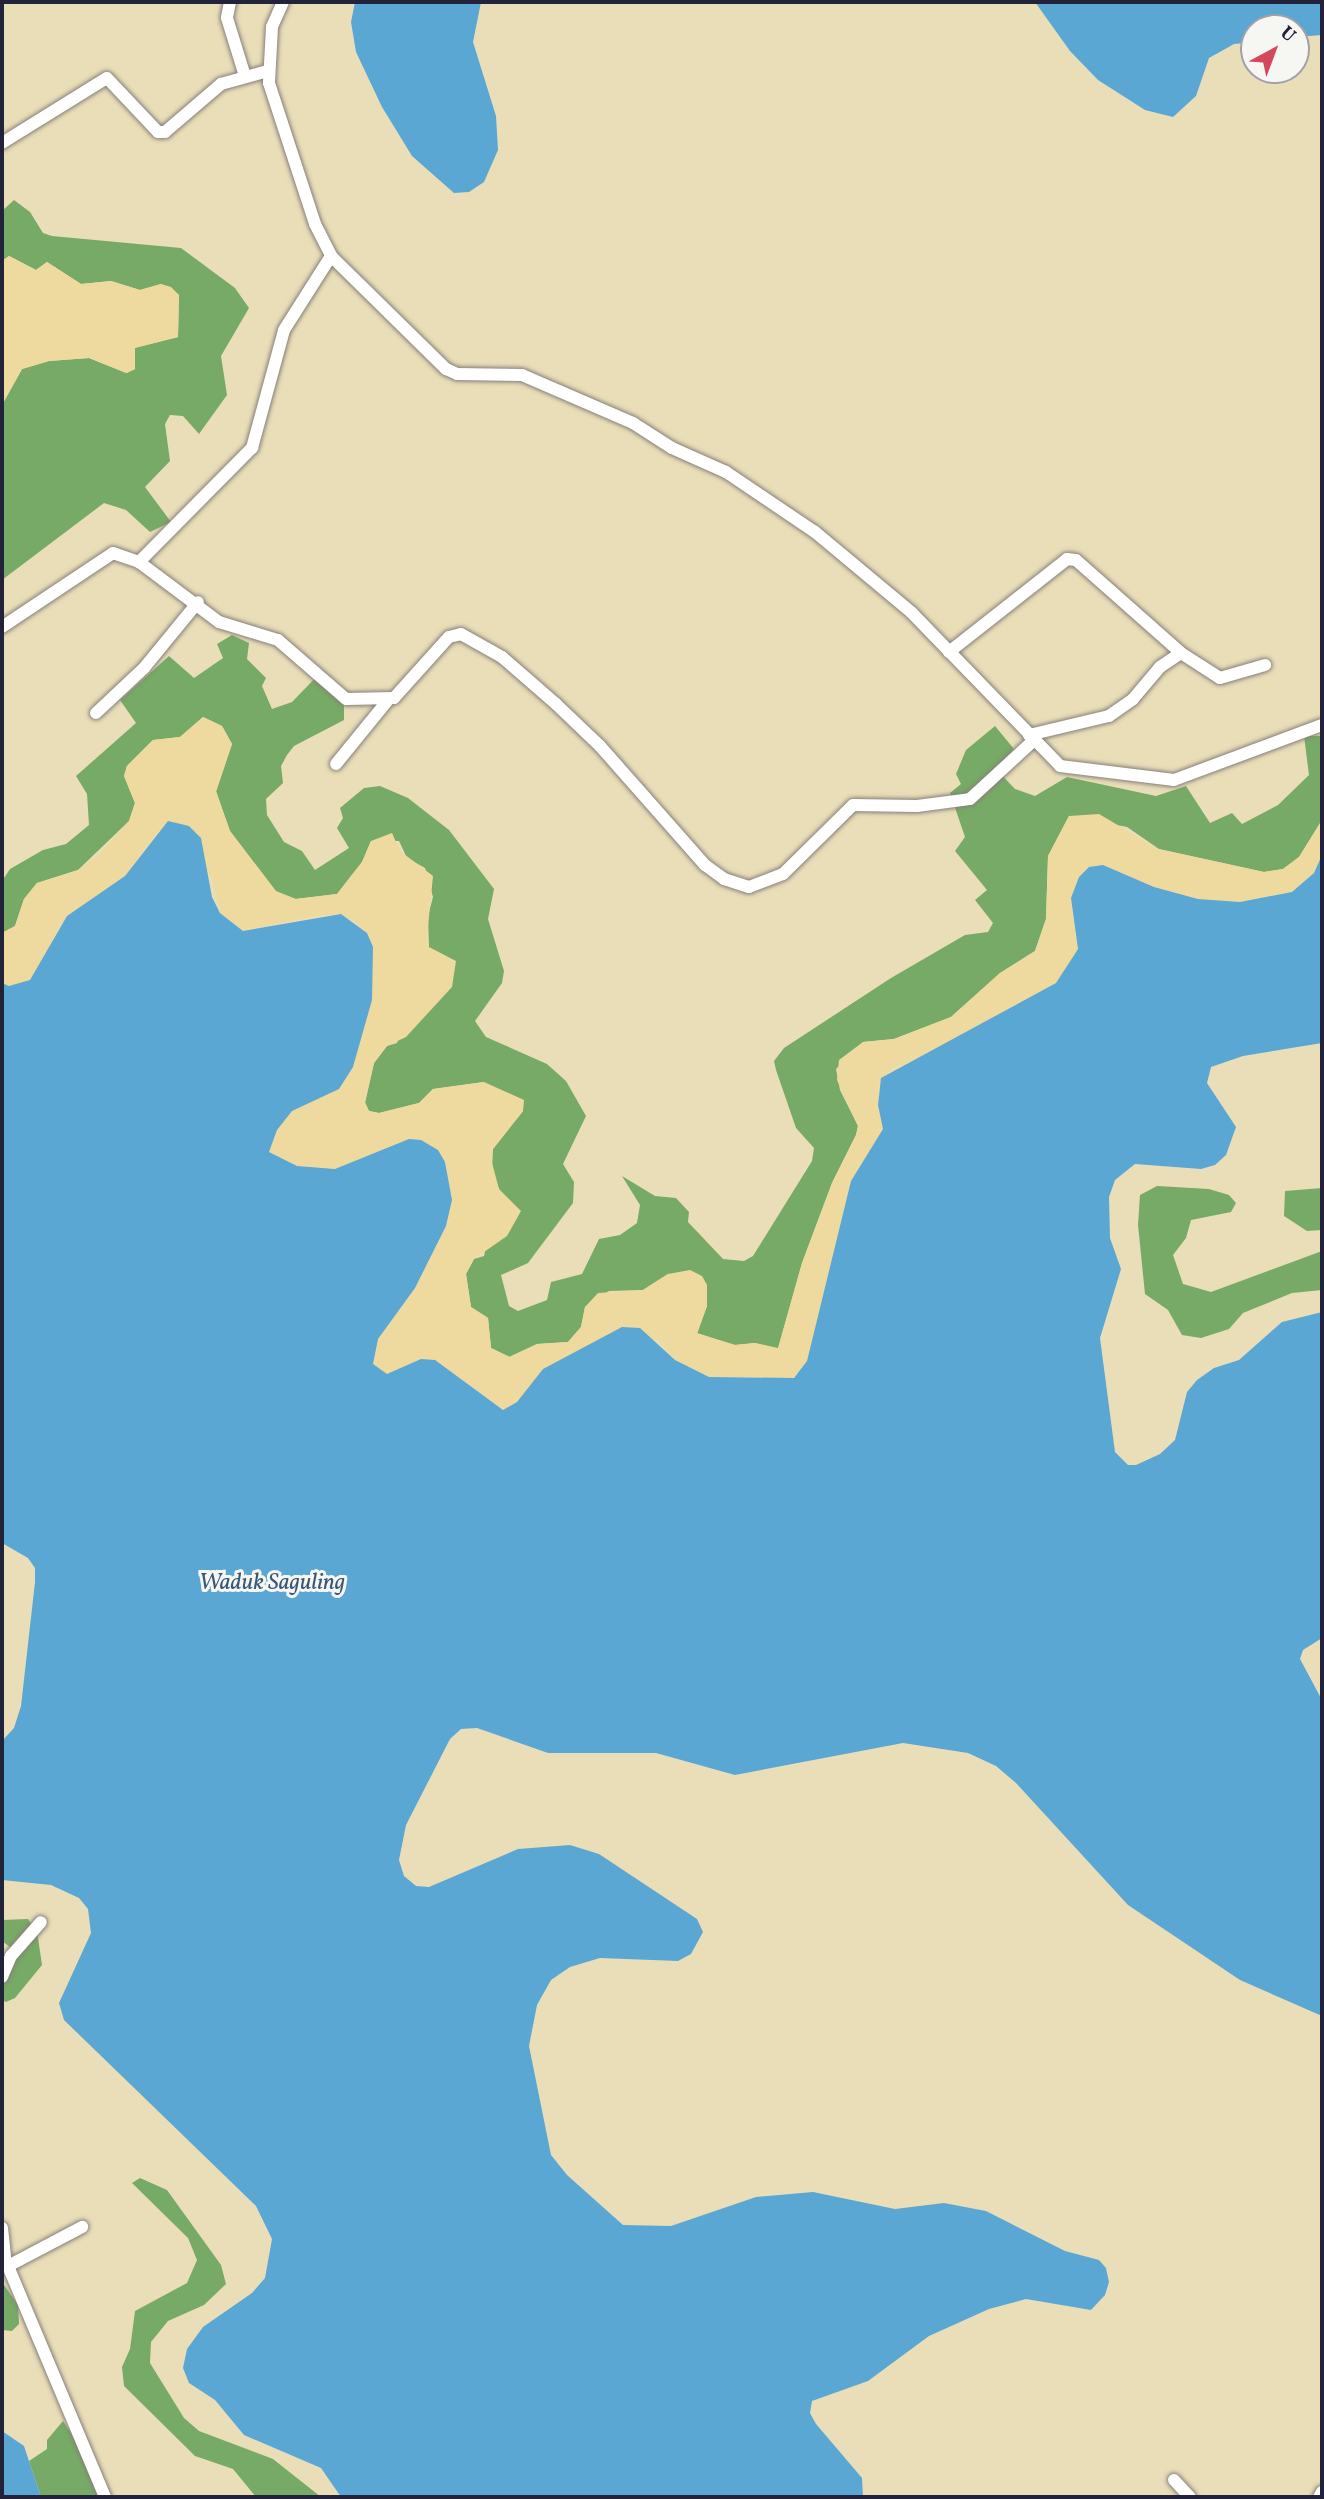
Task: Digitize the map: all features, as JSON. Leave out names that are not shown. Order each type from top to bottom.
[{"type":"street","points":[[230,2],[227,18],[245,76]]},
{"type":"street","points":[[283,2],[272,27],[268,71],[300,187],[331,256],[446,369],[457,374],[522,374],[633,423],[672,448],[726,472],[815,532],[911,612],[1060,766],[1154,781],[1174,780],[1322,725]]},
{"type":"street","points":[[2,143],[107,78],[158,132],[165,132],[221,84],[268,71]]},
{"type":"street","points":[[139,562],[252,448],[275,352],[295,309],[331,256]]},
{"type":"street","points":[[2,627],[34,610],[107,554],[139,562],[198,602],[219,622],[278,640],[296,651],[346,699],[388,700]]},
{"type":"street","points":[[949,652],[1067,559],[1076,560],[1181,653],[1220,678],[1265,665]]},
{"type":"street","points":[[96,713],[144,668],[198,602]]},
{"type":"street","points":[[336,764],[388,700],[400,693],[449,637],[461,634],[486,646],[600,746],[705,865],[724,879],[749,887],[783,874],[853,804],[917,806],[970,799],[1031,738],[1109,716],[1133,699],[1160,667],[1181,653]]},
{"type":"street","points":[[2,1977],[11,1956],[41,1922]]},
{"type":"street","points":[[8,2266],[82,2227]]},
{"type":"street","points":[[2,2228],[8,2266],[105,2497]]},
{"type":"street","points":[[1174,2480],[1190,2497]]},
{"type":"street","points":[[1319,2497],[1322,2492]]},
{"type":"green space","points":[[14,200],[30,212],[43,233],[52,236],[181,248],[235,288],[249,308],[221,356],[227,395],[199,434],[183,416],[170,415],[165,424],[170,461],[145,487],[171,522],[150,532],[126,510],[104,503],[2,580],[2,405],[22,369],[49,361],[89,358],[126,373],[135,369],[134,348],[178,337],[179,295],[161,284],[140,290],[111,281],[81,284],[47,262],[36,270],[9,256],[2,261],[2,211]]},
{"type":"green space","points":[[232,635],[249,643],[247,659],[266,678],[262,686],[272,709],[292,702],[323,670],[337,685],[344,703],[344,720],[294,746],[281,766],[283,783],[266,799],[267,815],[284,842],[302,851],[315,870],[349,848],[337,828],[343,818],[340,808],[364,788],[380,786],[408,798],[449,830],[494,889],[488,919],[504,971],[502,983],[475,1021],[486,1037],[547,1064],[566,1081],[586,1116],[563,1164],[574,1182],[573,1203],[528,1263],[501,1275],[509,1306],[518,1311],[547,1300],[551,1282],[582,1274],[599,1239],[620,1235],[637,1223],[640,1205],[622,1176],[655,1196],[676,1198],[689,1212],[688,1222],[723,1259],[744,1261],[753,1256],[812,1161],[814,1148],[796,1128],[774,1061],[784,1048],[891,978],[965,935],[988,932],[993,923],[975,900],[987,890],[955,851],[965,837],[950,793],[961,784],[956,774],[966,750],[995,726],[1014,749],[996,769],[1015,789],[1035,796],[1067,777],[1156,796],[1186,786],[1210,823],[1232,813],[1242,824],[1278,805],[1309,775],[1304,736],[1322,736],[1322,820],[1299,857],[1283,869],[1264,872],[1159,849],[1127,827],[1069,816],[1048,856],[1046,919],[1035,951],[1000,973],[951,1017],[894,1039],[863,1042],[836,1069],[840,1090],[858,1126],[832,1183],[802,1263],[778,1349],[755,1343],[735,1345],[697,1333],[707,1306],[668,1274],[643,1290],[609,1291],[585,1307],[581,1327],[568,1342],[537,1344],[509,1357],[491,1348],[488,1318],[471,1307],[466,1274],[474,1259],[484,1256],[499,1189],[492,1170],[493,1149],[523,1111],[484,1082],[433,1089],[419,1103],[379,1113],[369,1111],[365,1103],[374,1063],[387,1046],[397,1043],[429,947],[428,916],[433,897],[425,868],[407,858],[399,841],[371,841],[362,862],[337,894],[295,899],[276,892],[230,831],[216,791],[232,744],[222,726],[203,717],[180,737],[153,740],[127,766],[124,776],[135,803],[129,821],[78,870],[37,883],[24,899],[15,926],[2,933],[2,881],[10,869],[43,850],[66,844],[89,825],[87,794],[76,776],[136,723],[120,700],[169,656],[194,678],[223,658],[217,644]]},
{"type":"green space","points":[[1157,1186],[1209,1189],[1229,1195],[1236,1203],[1231,1212],[1191,1220],[1186,1238],[1173,1255],[1183,1284],[1211,1292],[1322,1251],[1322,1290],[1292,1293],[1243,1313],[1229,1329],[1201,1338],[1182,1335],[1168,1310],[1145,1294],[1138,1225],[1140,1195]]},
{"type":"green space","points":[[1322,1188],[1322,1230],[1307,1231],[1284,1216],[1285,1191]]},
{"type":"green space","points":[[28,1919],[37,1931],[42,1965],[15,1998],[6,2002],[2,2000],[2,1986],[18,1953],[2,1941],[2,1920]]},
{"type":"green space","points":[[140,2178],[167,2190],[221,2265],[226,2284],[204,2305],[168,2321],[151,2342],[150,2363],[184,2418],[199,2431],[273,2459],[321,2497],[256,2497],[233,2469],[195,2456],[124,2386],[122,2367],[130,2349],[135,2311],[187,2283],[197,2260],[188,2238],[132,2183]]},
{"type":"green space","points":[[2,2282],[18,2305],[19,2324],[12,2331],[2,2330]]},
{"type":"green space","points":[[63,2421],[75,2439],[101,2497],[41,2497],[29,2461],[47,2449],[47,2440]]},
{"type":"sand","points":[[9,256],[36,270],[47,262],[81,284],[111,281],[140,290],[161,284],[171,287],[179,295],[178,337],[135,348],[135,369],[127,373],[89,358],[49,361],[22,369],[2,405],[2,261]]},
{"type":"sand","points":[[203,717],[222,726],[232,744],[216,792],[230,831],[276,891],[296,899],[337,894],[362,862],[371,841],[392,833],[400,851],[433,876],[427,937],[429,947],[456,961],[452,987],[406,1037],[387,1046],[374,1063],[365,1102],[369,1111],[379,1113],[419,1103],[433,1089],[484,1082],[524,1100],[523,1111],[493,1149],[491,1159],[499,1189],[521,1211],[507,1236],[474,1259],[466,1274],[471,1307],[488,1318],[491,1348],[510,1357],[537,1344],[568,1342],[581,1327],[585,1307],[598,1293],[643,1290],[668,1274],[690,1270],[702,1276],[707,1285],[707,1306],[697,1334],[735,1345],[755,1343],[778,1348],[802,1263],[832,1183],[858,1126],[837,1080],[839,1060],[863,1042],[894,1039],[951,1017],[1000,973],[1035,951],[1046,919],[1048,856],[1069,816],[1099,814],[1158,849],[1264,872],[1283,869],[1299,857],[1322,820],[1322,855],[1314,873],[1292,892],[1240,902],[1198,899],[1154,887],[1103,865],[1072,911],[1078,950],[1056,983],[937,1050],[892,1069],[878,1087],[883,1129],[851,1181],[807,1361],[793,1378],[709,1377],[675,1360],[658,1340],[604,1338],[543,1369],[517,1402],[503,1410],[435,1360],[421,1359],[387,1374],[373,1364],[378,1339],[446,1226],[452,1200],[446,1162],[409,1139],[336,1169],[297,1166],[269,1152],[277,1129],[292,1111],[339,1088],[362,1031],[372,1000],[366,933],[354,921],[341,914],[317,916],[243,931],[220,912],[211,877],[158,831],[125,876],[60,925],[41,966],[30,980],[9,987],[2,983],[2,933],[15,926],[24,899],[37,883],[78,870],[96,857],[129,821],[135,803],[124,776],[127,766],[153,740],[180,737]]},
{"type":"water","points":[[355,2],[481,2],[473,42],[496,116],[498,150],[484,182],[469,192],[454,193],[412,156],[382,107],[356,52],[351,22]]},
{"type":"water","points":[[1035,2],[1322,2],[1322,35],[1310,36],[1310,14],[1240,14],[1240,43],[1209,58],[1196,96],[1173,117],[1145,110],[1098,80],[1070,51]]},
{"type":"water","name":"Waduk Saguling","points":[[168,821],[189,826],[201,838],[212,897],[220,913],[243,931],[341,914],[367,933],[373,947],[372,1000],[353,1067],[339,1089],[292,1111],[277,1130],[269,1152],[297,1166],[335,1169],[409,1139],[421,1140],[438,1150],[445,1162],[452,1200],[446,1226],[415,1288],[378,1339],[373,1364],[387,1374],[421,1359],[435,1360],[503,1410],[517,1402],[543,1369],[622,1327],[640,1328],[675,1360],[709,1377],[794,1378],[807,1361],[851,1181],[883,1129],[878,1105],[881,1078],[1056,983],[1078,949],[1071,898],[1079,877],[1089,867],[1103,865],[1154,887],[1198,899],[1240,902],[1292,892],[1314,873],[1322,855],[1322,1043],[1243,1056],[1211,1067],[1207,1083],[1236,1127],[1226,1155],[1215,1165],[1201,1169],[1135,1164],[1115,1180],[1109,1197],[1110,1238],[1121,1269],[1100,1338],[1115,1452],[1128,1465],[1136,1465],[1160,1454],[1175,1440],[1187,1392],[1197,1380],[1214,1368],[1239,1360],[1282,1322],[1322,1312],[1322,1638],[1303,1650],[1300,1659],[1322,1700],[1322,2016],[1240,1980],[1128,1905],[1016,1783],[996,1766],[968,1753],[903,1743],[735,1775],[656,1753],[548,1753],[477,1728],[461,1729],[450,1739],[406,1825],[399,1860],[404,1876],[416,1886],[429,1887],[518,1849],[570,1845],[599,1854],[697,1919],[703,1932],[691,1954],[678,1961],[600,1958],[570,1967],[551,1980],[537,2005],[529,2046],[551,2155],[567,2175],[623,2225],[671,2226],[756,2197],[813,2192],[895,2209],[944,2203],[986,2211],[1065,2251],[1099,2260],[1106,2268],[1109,2282],[1105,2295],[1091,2310],[1026,2299],[989,2309],[929,2336],[868,2381],[812,2401],[810,2413],[816,2424],[862,2478],[863,2497],[341,2497],[321,2468],[244,2435],[215,2400],[189,2383],[183,2368],[187,2349],[203,2327],[252,2293],[265,2278],[272,2239],[256,2206],[64,2020],[59,2003],[91,1933],[88,1909],[79,1898],[51,1885],[2,1880],[2,1741],[14,1728],[21,1706],[35,1568],[28,1558],[2,1543],[2,983],[9,986],[30,980],[67,916],[125,876]]},
{"type":"water","points":[[2,2431],[24,2446],[41,2497],[2,2497]]}]
